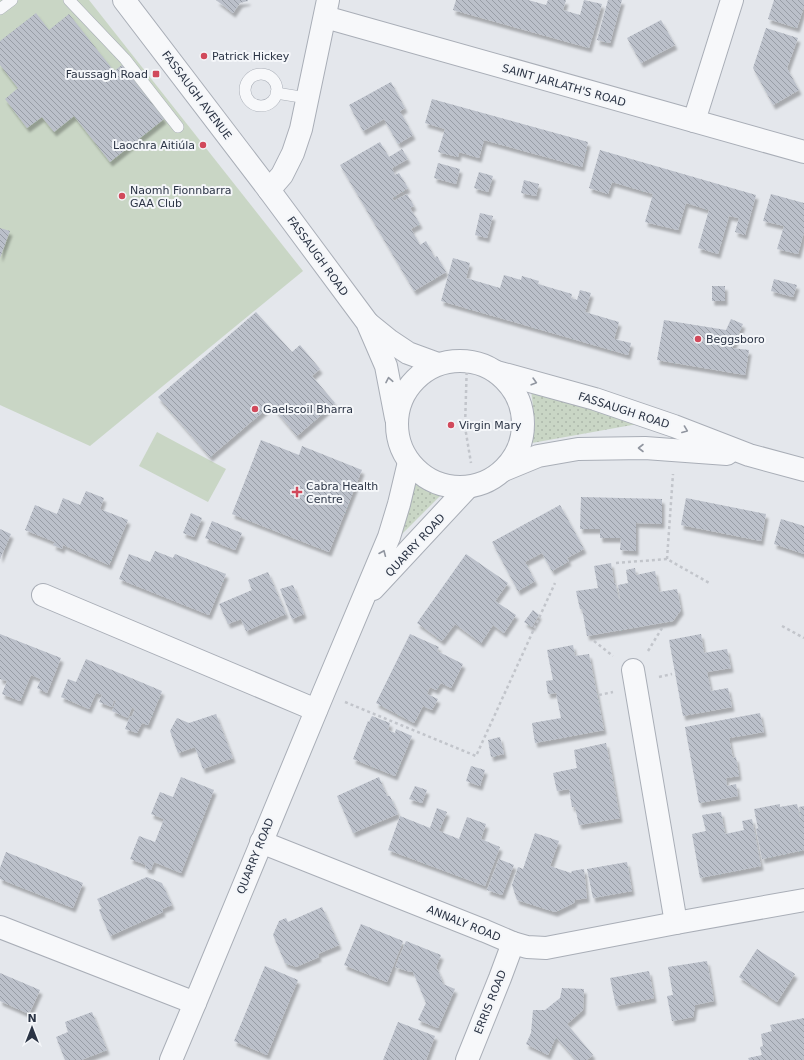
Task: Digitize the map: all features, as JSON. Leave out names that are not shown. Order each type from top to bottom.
[{"type":"street","name":"FASSAUGH AVENUE","points":[[124,0],[270,190]]},
{"type":"street","points":[[694,121],[732,0]]},
{"type":"street","points":[[270,190],[282,175],[293,153],[301,128],[326,8]]},
{"type":"street","name":"SAINT JARLATH'S ROAD","points":[[326,8],[694,121],[804,152]]},
{"type":"street","name":"FASSAUGH ROAD","points":[[270,190],[367,322],[386,366],[396,418],[397,433],[401,448],[409,462],[420,474],[435,482],[451,487],[471,487]]},
{"type":"street","name":"FASSAUGH ROAD","points":[[367,322],[390,341],[408,353],[438,364]]},
{"type":"street","points":[[396,418],[401,400],[410,385],[422,373],[438,364],[452,360],[467,360],[482,364],[497,372],[511,385],[520,403],[524,422],[522,440],[515,456],[504,470],[490,480],[471,487]]},
{"type":"street","name":"FASSAUGH ROAD","points":[[497,372],[595,399],[674,426],[750,455],[804,470]]},
{"type":"street","name":"FASSAUGH ROAD","points":[[504,470],[538,456],[578,449],[645,448],[750,455]]},
{"type":"street","name":"QUARRY ROAD","points":[[170,1060],[390,537],[409,462]]},
{"type":"street","name":"QUARRY ROAD","points":[[362,602],[471,487]]},
{"type":"street","points":[[43,595],[320,702]]},
{"type":"street","points":[[633,670],[676,923]]},
{"type":"street","name":"ANNALY ROAD","points":[[261,842],[513,943],[527,947],[546,948],[804,900]]},
{"type":"street","points":[[0,927],[195,1003]]},
{"type":"street","name":"ERRIS ROAD","points":[[467,1060],[513,943]]},
{"type":"lane","points":[[0,9],[12,0]]},
{"type":"lane","points":[[69,0],[125,60],[178,127]]},
{"type":"lane","points":[[276,93],[307,98]]},
{"type":"path","points":[[467,360],[465,427],[471,487]]},
{"type":"path","points":[[667,559],[675,450]]},
{"type":"path","points":[[616,563],[667,559],[710,584]]},
{"type":"path","points":[[320,702],[476,756],[555,583]]},
{"type":"path","points":[[782,626],[804,638]]},
{"type":"green space","name":"Naomh Fionnbarra GAA Club","points":[[0,0],[89,0],[303,271],[90,446],[0,405]]},
{"type":"green space","points":[[531,390],[643,423],[532,443],[535,423]]},
{"type":"green space","points":[[157,432],[226,469],[208,502],[139,466]]},
{"type":"green space","points":[[416,479],[441,495],[400,536]]},
{"type":"building","points":[[216,0],[248,1],[240,3],[233,13]]},
{"type":"building","points":[[456,0],[528,0],[546,5],[548,0],[566,0],[563,10],[580,15],[584,0],[602,4],[589,48],[453,10]]},
{"type":"building","points":[[608,0],[622,0],[610,43],[597,40]]},
{"type":"building","points":[[774,0],[804,0],[804,7],[797,28],[768,19]]},
{"type":"building","name":"Naomh Fionnbarra GAA Club","points":[[36,13],[49,30],[69,14],[114,71],[122,65],[164,119],[110,162],[74,116],[54,132],[42,117],[27,128],[5,99],[18,88],[0,65],[0,41]]},
{"type":"building","points":[[661,20],[675,45],[641,63],[627,38]]},
{"type":"building","points":[[766,28],[798,38],[787,68],[799,90],[773,105],[753,68]]},
{"type":"building","points":[[391,82],[405,108],[400,111],[413,135],[398,144],[384,119],[363,131],[349,105]]},
{"type":"building","points":[[432,99],[588,142],[582,167],[484,140],[479,158],[459,152],[458,157],[438,152],[445,129],[425,123]]},
{"type":"building","points":[[380,142],[389,157],[402,149],[408,159],[392,168],[395,175],[399,173],[408,188],[392,198],[394,201],[407,194],[414,206],[410,208],[420,224],[411,229],[420,245],[426,241],[435,258],[437,256],[446,272],[414,291],[340,165]]},
{"type":"building","points":[[600,150],[756,195],[745,235],[735,232],[739,218],[729,216],[718,254],[698,248],[709,210],[686,203],[678,230],[645,222],[653,194],[612,182],[608,194],[589,188]]},
{"type":"building","points":[[438,163],[460,169],[456,184],[434,178]]},
{"type":"building","points":[[479,172],[493,176],[488,192],[474,188]]},
{"type":"building","points":[[524,180],[539,184],[536,196],[521,193]]},
{"type":"building","points":[[771,194],[804,203],[804,232],[798,254],[777,249],[784,226],[763,221]]},
{"type":"building","points":[[480,213],[493,216],[487,238],[475,235]]},
{"type":"building","points":[[0,228],[10,231],[0,258]]},
{"type":"building","points":[[453,258],[470,263],[466,278],[500,288],[504,275],[521,280],[522,276],[539,281],[538,284],[572,294],[571,298],[577,300],[580,290],[591,293],[585,312],[619,322],[614,339],[631,343],[628,355],[441,301]]},
{"type":"building","points":[[774,279],[797,285],[793,297],[771,291]]},
{"type":"building","points":[[712,286],[725,286],[725,301],[712,301]]},
{"type":"building","points":[[256,312],[292,352],[300,345],[320,369],[312,376],[335,403],[297,436],[271,405],[210,457],[158,397]]},
{"type":"building","name":"Beggsboro","points":[[731,319],[743,324],[732,348],[749,350],[745,375],[657,360],[664,320],[726,330]]},
{"type":"building","name":"Cabra Health Centre","points":[[261,440],[299,455],[302,446],[362,470],[329,552],[232,514]]},
{"type":"building","points":[[86,491],[104,498],[100,509],[128,520],[109,565],[63,545],[62,549],[53,545],[55,542],[25,530],[35,505],[57,514],[63,498],[80,505]]},
{"type":"building","points":[[581,497],[662,499],[662,524],[636,523],[636,551],[620,550],[621,538],[600,538],[600,529],[580,529]]},
{"type":"building","points":[[686,498],[766,514],[761,541],[681,525]]},
{"type":"building","points":[[560,505],[584,549],[567,558],[569,561],[552,571],[542,553],[525,562],[535,581],[518,591],[492,542]]},
{"type":"building","points":[[191,513],[202,518],[194,537],[183,533]]},
{"type":"building","points":[[781,519],[804,526],[804,554],[774,544]]},
{"type":"building","points":[[212,521],[242,533],[235,550],[205,538]]},
{"type":"building","points":[[0,529],[11,534],[0,559]]},
{"type":"building","points":[[155,551],[173,558],[175,554],[226,574],[209,615],[119,579],[129,554],[150,562]]},
{"type":"building","points":[[466,554],[508,583],[495,601],[516,615],[504,633],[493,625],[481,643],[455,624],[442,641],[417,623]]},
{"type":"building","points":[[611,563],[614,583],[619,599],[618,585],[628,583],[626,570],[635,568],[636,575],[655,571],[659,592],[677,589],[681,610],[673,621],[587,636],[582,609],[580,609],[576,591],[598,588],[594,566]]},
{"type":"building","points":[[268,572],[286,614],[246,631],[241,619],[228,624],[219,604],[252,590],[248,580]]},
{"type":"building","points":[[293,585],[304,614],[292,619],[280,589]]},
{"type":"building","points":[[533,610],[539,615],[532,627],[524,622]]},
{"type":"building","points":[[0,634],[61,658],[47,693],[37,688],[41,679],[31,675],[20,701],[2,694],[7,681],[0,679]]},
{"type":"building","points":[[410,634],[439,647],[437,651],[463,664],[451,688],[441,683],[436,690],[430,687],[427,694],[438,699],[432,710],[423,706],[414,723],[376,703]]},
{"type":"building","points":[[701,634],[704,653],[727,649],[731,668],[707,672],[711,691],[728,688],[732,707],[683,716],[669,640]]},
{"type":"building","points":[[573,645],[575,656],[589,654],[604,730],[535,743],[532,723],[561,718],[556,693],[548,694],[546,681],[553,680],[547,650]]},
{"type":"building","points":[[86,659],[162,691],[148,725],[142,723],[137,733],[125,729],[130,716],[132,716],[135,709],[132,707],[128,718],[112,711],[116,701],[114,700],[112,707],[99,702],[102,695],[96,693],[89,709],[61,697],[68,679],[76,682]]},
{"type":"building","points":[[760,713],[764,732],[729,738],[733,758],[736,757],[739,776],[726,778],[727,786],[736,784],[738,796],[699,803],[685,727]]},
{"type":"building","points":[[216,714],[233,758],[203,769],[195,747],[178,753],[170,731],[177,718],[189,723]]},
{"type":"building","points":[[372,716],[390,723],[388,730],[395,733],[396,729],[412,736],[395,776],[353,759],[368,721],[369,722]]},
{"type":"building","points":[[500,737],[504,754],[491,757],[488,740]]},
{"type":"building","points":[[606,743],[620,818],[579,825],[575,807],[572,807],[569,789],[557,791],[553,773],[577,768],[574,750]]},
{"type":"building","points":[[471,766],[485,770],[480,786],[466,781]]},
{"type":"building","points":[[181,777],[214,790],[181,873],[154,862],[151,870],[145,868],[146,865],[130,859],[139,836],[155,842],[164,819],[151,814],[160,792],[173,797]]},
{"type":"building","points":[[379,777],[387,796],[390,796],[398,814],[353,833],[337,796]]},
{"type":"building","points":[[415,786],[427,790],[422,803],[409,799]]},
{"type":"building","points":[[780,804],[780,807],[797,804],[800,818],[799,807],[804,806],[804,850],[762,859],[754,809]]},
{"type":"building","points":[[437,808],[447,812],[439,831],[459,839],[467,817],[486,824],[481,839],[500,847],[485,886],[388,850],[400,816],[430,828]]},
{"type":"building","points":[[721,812],[725,834],[744,830],[742,821],[752,819],[761,866],[700,878],[692,834],[706,831],[702,815]]},
{"type":"building","points":[[535,833],[559,841],[550,866],[571,873],[572,871],[584,869],[587,898],[575,900],[574,903],[555,912],[517,900],[512,885],[518,867],[523,869]]},
{"type":"building","points":[[6,852],[83,883],[73,908],[0,879],[0,868]]},
{"type":"building","points":[[499,859],[514,865],[502,895],[487,890]]},
{"type":"building","points":[[627,862],[632,891],[593,898],[587,869]]},
{"type":"building","points":[[147,877],[162,883],[172,905],[162,909],[163,912],[110,936],[99,910],[102,908],[97,899]]},
{"type":"building","points":[[322,907],[339,945],[318,954],[319,957],[296,967],[285,963],[273,935],[279,921],[286,918],[288,922]]},
{"type":"building","points":[[361,924],[403,941],[387,982],[344,965]]},
{"type":"building","points":[[406,941],[441,955],[436,967],[443,984],[455,989],[438,1028],[418,1020],[426,1003],[413,972],[395,967]]},
{"type":"building","points":[[757,949],[795,974],[777,1002],[739,977]]},
{"type":"building","points":[[707,961],[714,1001],[695,1005],[693,1017],[672,1021],[667,996],[673,995],[668,967]]},
{"type":"building","points":[[265,966],[298,980],[267,1055],[234,1041]]},
{"type":"building","points":[[649,971],[654,998],[616,1006],[610,978]]},
{"type":"building","points":[[0,973],[40,990],[29,1014],[0,1001]]},
{"type":"building","points":[[562,988],[584,989],[583,1010],[567,1024],[593,1055],[587,1060],[576,1060],[556,1037],[548,1055],[526,1044],[531,1033],[533,1010],[545,1010],[560,998]]},
{"type":"building","points":[[92,1012],[107,1050],[81,1060],[65,1060],[56,1037],[68,1032],[65,1022]]},
{"type":"building","points":[[804,1018],[804,1060],[749,1060],[748,1058],[762,1055],[760,1047],[763,1046],[761,1034],[772,1031],[770,1025]]},
{"type":"building","points":[[398,1022],[435,1036],[426,1060],[383,1060]]},
{"type":"place","name":"Patrick Hickey","points":[[204,56]]},
{"type":"place","name":"Faussagh Road","points":[[156,74]]},
{"type":"place","name":"Laochra Aitiúla","points":[[203,145]]},
{"type":"place","name":"Naomh Fionnbarra GAA Club","points":[[122,196]]},
{"type":"place","name":"Beggsboro","points":[[698,339]]},
{"type":"place","name":"Gaelscoil Bharra","points":[[255,409]]},
{"type":"place","name":"Virgin Mary","points":[[451,425]]},
{"type":"place","name":"Cabra Health Centre","points":[[297,492]]}]
